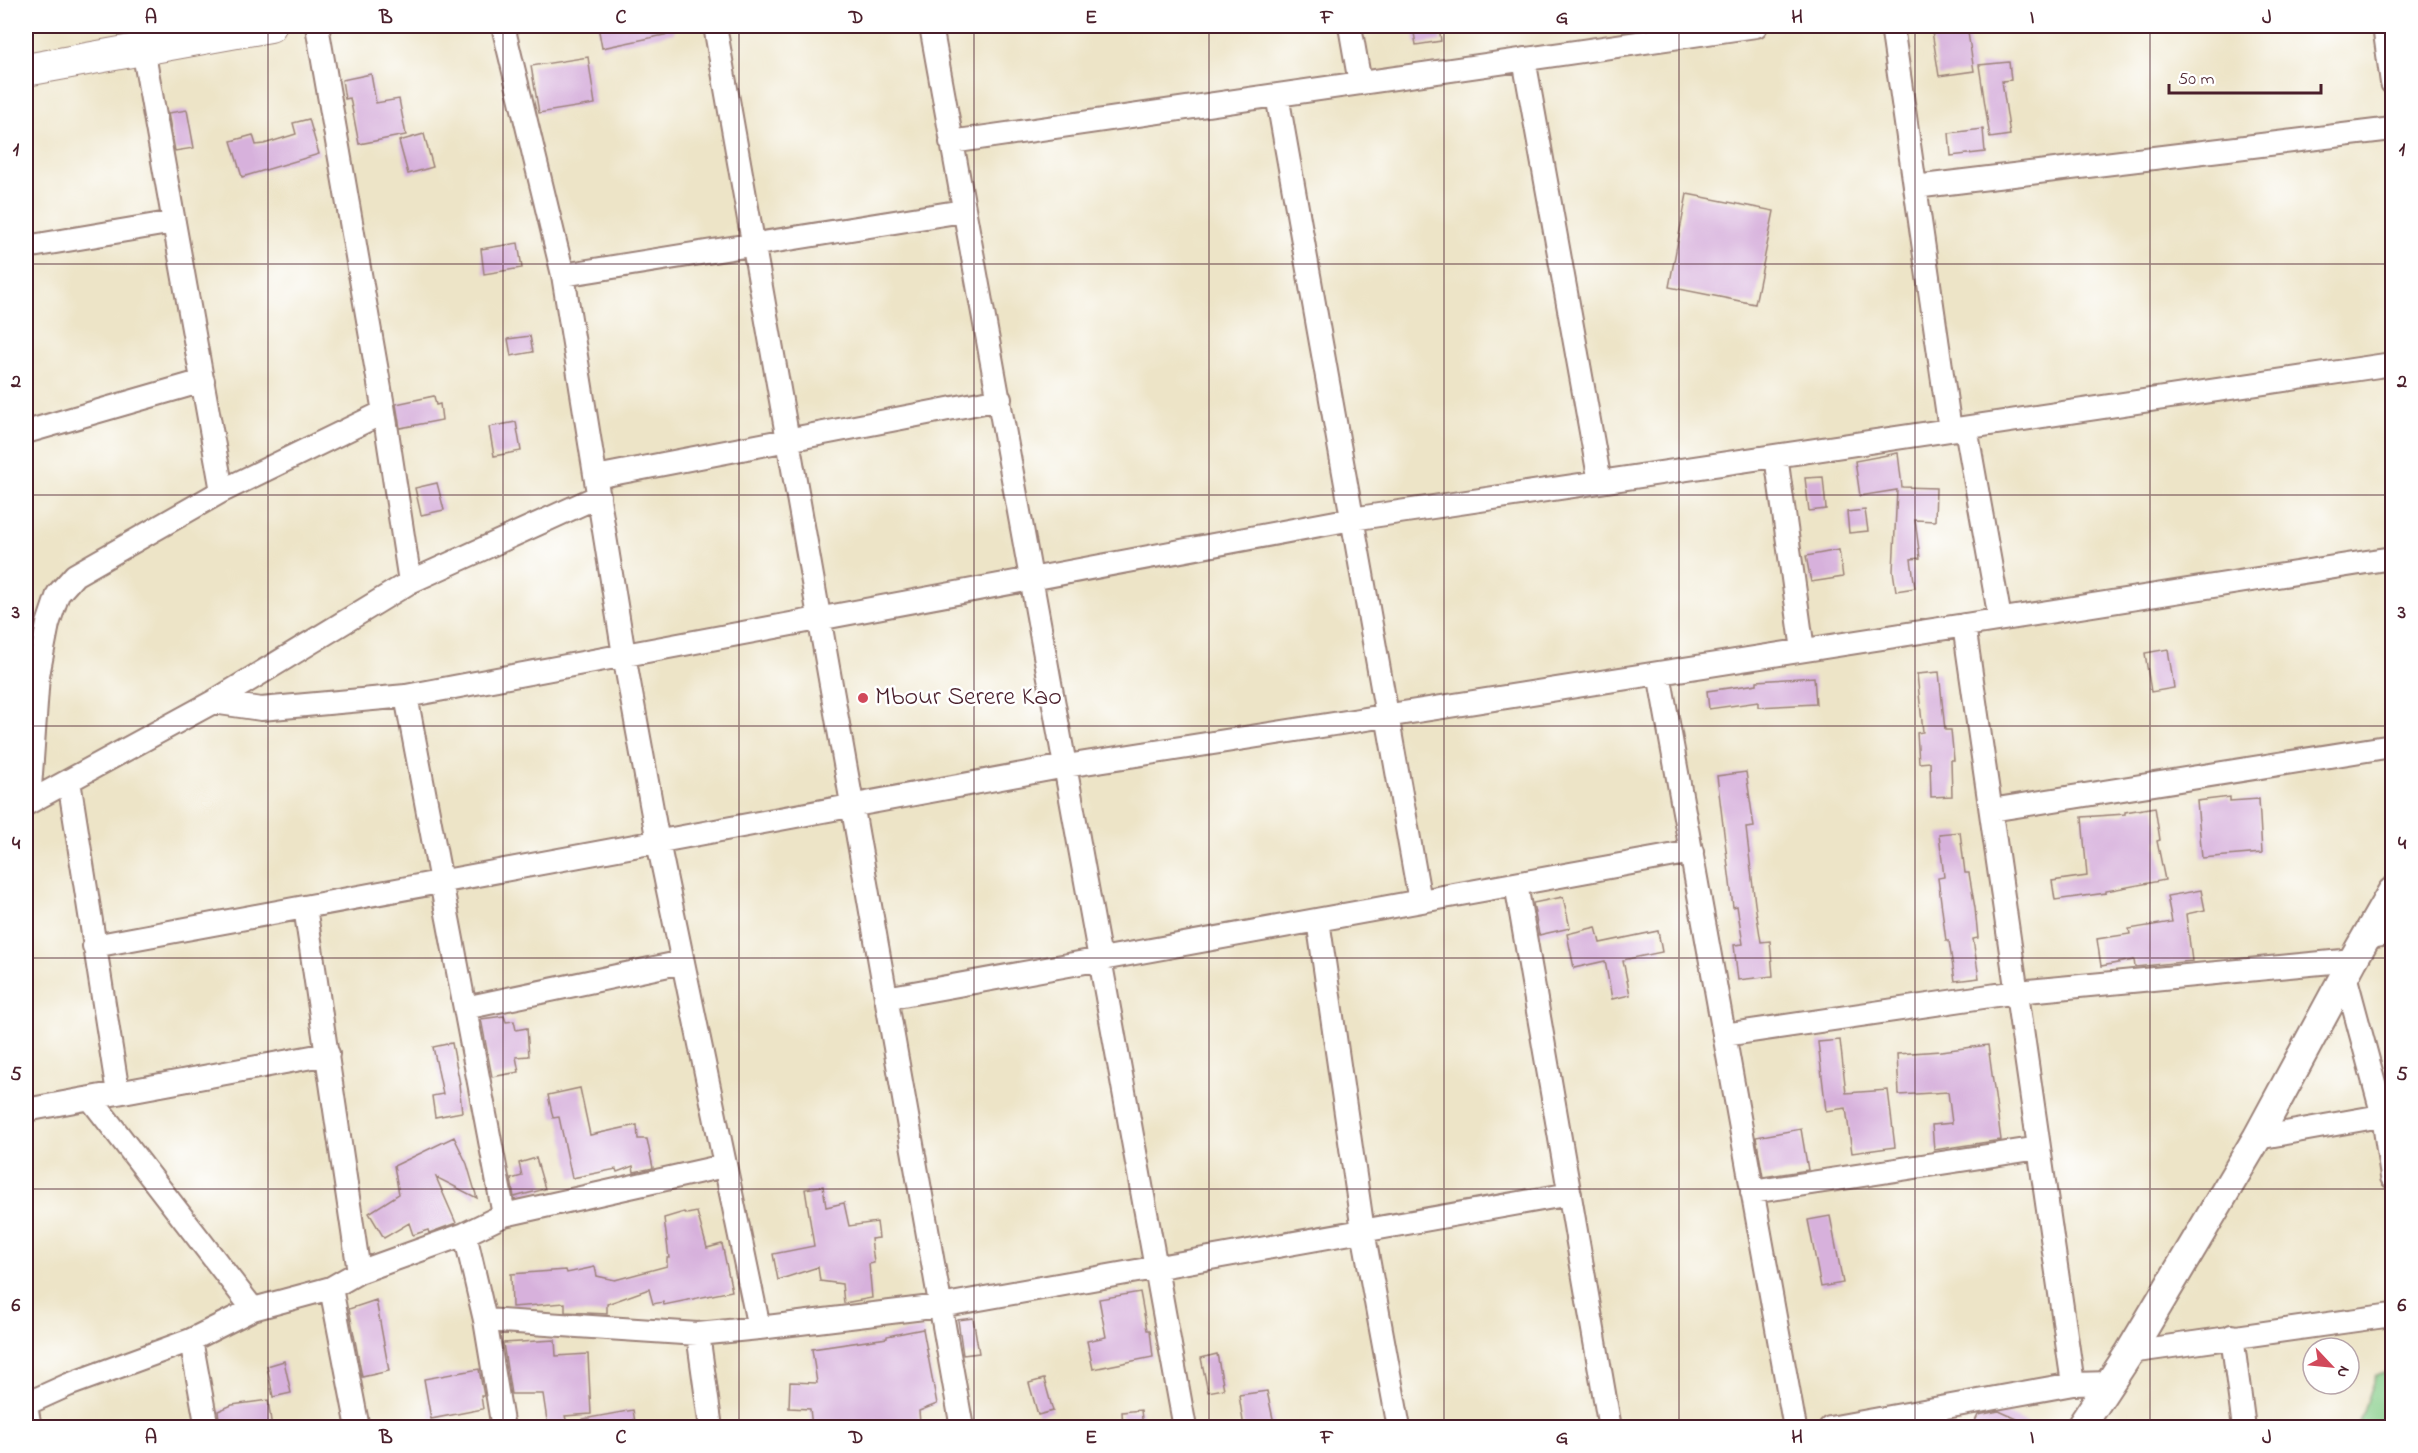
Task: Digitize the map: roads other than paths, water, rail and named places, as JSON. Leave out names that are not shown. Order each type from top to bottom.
[{"type":"main road","points":[[26,70],[270,26]]},
{"type":"street","points":[[317,26],[384,412],[410,582]]},
{"type":"street","points":[[503,26],[563,275],[624,655],[658,842],[759,1328]]},
{"type":"street","points":[[715,26],[962,1428]]},
{"type":"street","points":[[931,26],[1185,1428]]},
{"type":"street","points":[[1350,26],[1360,83]]},
{"type":"street","points":[[951,142],[1524,59],[1693,30],[1756,26]]},
{"type":"street","points":[[1892,26],[1915,187],[1958,429],[2001,619]]},
{"type":"street","points":[[2384,26],[2392,83]]},
{"type":"street","points":[[143,49],[222,491]]},
{"type":"street","points":[[1524,59],[1600,482]]},
{"type":"street","points":[[1277,95],[1420,901]]},
{"type":"street","points":[[1915,187],[2392,129]]},
{"type":"street","points":[[563,275],[963,211]]},
{"type":"street","points":[[26,247],[174,222]]},
{"type":"street","points":[[213,702],[261,709],[406,696],[1352,519],[2392,364]]},
{"type":"street","points":[[26,432],[203,381]]},
{"type":"street","points":[[27,803],[213,702],[410,582],[597,486],[788,440],[1000,399]]},
{"type":"street","points":[[27,803],[38,675],[48,624],[58,594],[75,575],[222,491],[384,412]]},
{"type":"street","points":[[1776,456],[1803,650]]},
{"type":"street","points":[[94,946],[1066,766],[2392,558]]},
{"type":"street","points":[[1964,625],[2073,1384]]},
{"type":"street","points":[[1659,673],[1795,1428]]},
{"type":"street","points":[[406,696],[504,1215]]},
{"type":"street","points":[[1991,810],[2392,746]]},
{"type":"street","points":[[69,781],[118,1093]]},
{"type":"street","points":[[886,998],[1692,852]]},
{"type":"street","points":[[1516,884],[1610,1428]]},
{"type":"street","points":[[2080,1428],[2130,1352],[2257,1138],[2364,952],[2392,892]]},
{"type":"street","points":[[305,907],[359,1272]]},
{"type":"street","points":[[1318,920],[1363,1231],[1399,1428]]},
{"type":"street","points":[[1724,1035],[2017,992],[2364,952]]},
{"type":"street","points":[[2364,952],[2388,1115],[2392,1177]]},
{"type":"street","points":[[465,1008],[683,962]]},
{"type":"street","points":[[26,1110],[328,1054]]},
{"type":"street","points":[[90,1098],[253,1309]]},
{"type":"street","points":[[2257,1138],[2388,1115]]},
{"type":"street","points":[[1752,1192],[2039,1148]]},
{"type":"street","points":[[30,1428],[26,1404],[68,1385],[191,1340],[253,1309],[331,1288],[359,1272],[465,1234],[504,1215],[724,1166]]},
{"type":"street","points":[[485,1320],[698,1334],[759,1328],[940,1306],[1570,1194]]},
{"type":"street","points":[[465,1234],[485,1320],[503,1428]]},
{"type":"street","points":[[331,1288],[358,1428]]},
{"type":"street","points":[[2130,1352],[2392,1315]]},
{"type":"street","points":[[698,1334],[711,1428]]},
{"type":"street","points":[[2232,1336],[2244,1428]]},
{"type":"street","points":[[191,1340],[207,1428]]},
{"type":"street","points":[[1830,1428],[2073,1384],[2111,1383]]},
{"type":"place","name":"Mbour Serere Kao","points":[[863,698]]}]
